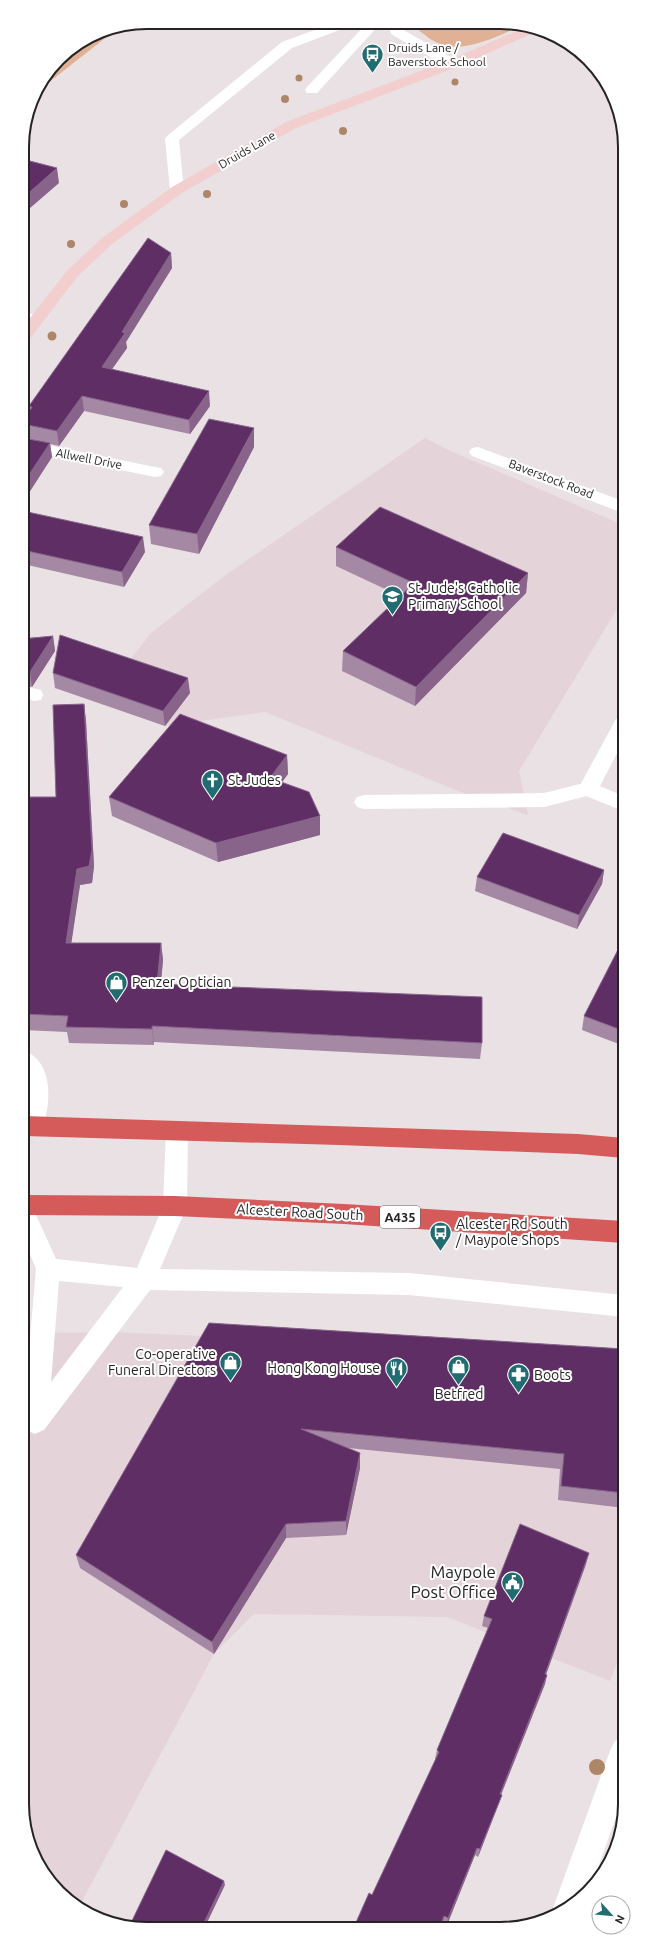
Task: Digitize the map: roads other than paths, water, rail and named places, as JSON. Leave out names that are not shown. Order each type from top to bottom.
[{"type":"highway","points":[[29,1126],[578,1144],[618,1147]]},
{"type":"highway","name":"Alcester Road South","points":[[29,1205],[175,1206],[344,1214],[618,1232]]},
{"type":"street","points":[[395,29],[396,31],[452,64]]},
{"type":"street","name":"Druids Lane","points":[[29,318],[107,241],[177,190],[291,125],[452,64],[526,32]]},
{"type":"street","name":"Allwell Drive","points":[[29,446],[155,472]]},
{"type":"street","name":"Baverstock Road","points":[[478,452],[618,505]]},
{"type":"street","points":[[618,733],[588,789],[618,802]]},
{"type":"street","points":[[572,1898],[618,1770]]},
{"type":"lane","points":[[177,190],[172,139],[287,45],[330,29]]},
{"type":"lane","points":[[312,90],[369,29]]},
{"type":"lane","points":[[364,802],[544,800],[588,789]]},
{"type":"lane","points":[[29,1064],[32,1067],[38,1083],[29,1122]]},
{"type":"lane","points":[[29,1225],[48,1269],[35,1422],[144,1279],[175,1206],[177,1130]]},
{"type":"lane","points":[[48,1269],[144,1279],[409,1284],[618,1305]]},
{"type":"place","name":"Druids Lane / Baverstock School","points":[[373,74]]},
{"type":"place","name":"St Jude's Catholic Primary School","points":[[393,616]]},
{"type":"place","name":"St Judes","points":[[213,800]]},
{"type":"place","name":"Penzer Optician","points":[[116,1002]]},
{"type":"place","name":"Alcester Rd South / Maypole Shops","points":[[441,1252]]},
{"type":"place","name":"Co-operative Funeral Directors","points":[[231,1382]]},
{"type":"place","name":"Betfred","points":[[459,1386]]},
{"type":"place","name":"Hong Kong House","points":[[396,1388]]},
{"type":"place","name":"Boots","points":[[518,1394]]},
{"type":"place","name":"Maypole Post Office","points":[[512,1602]]}]
